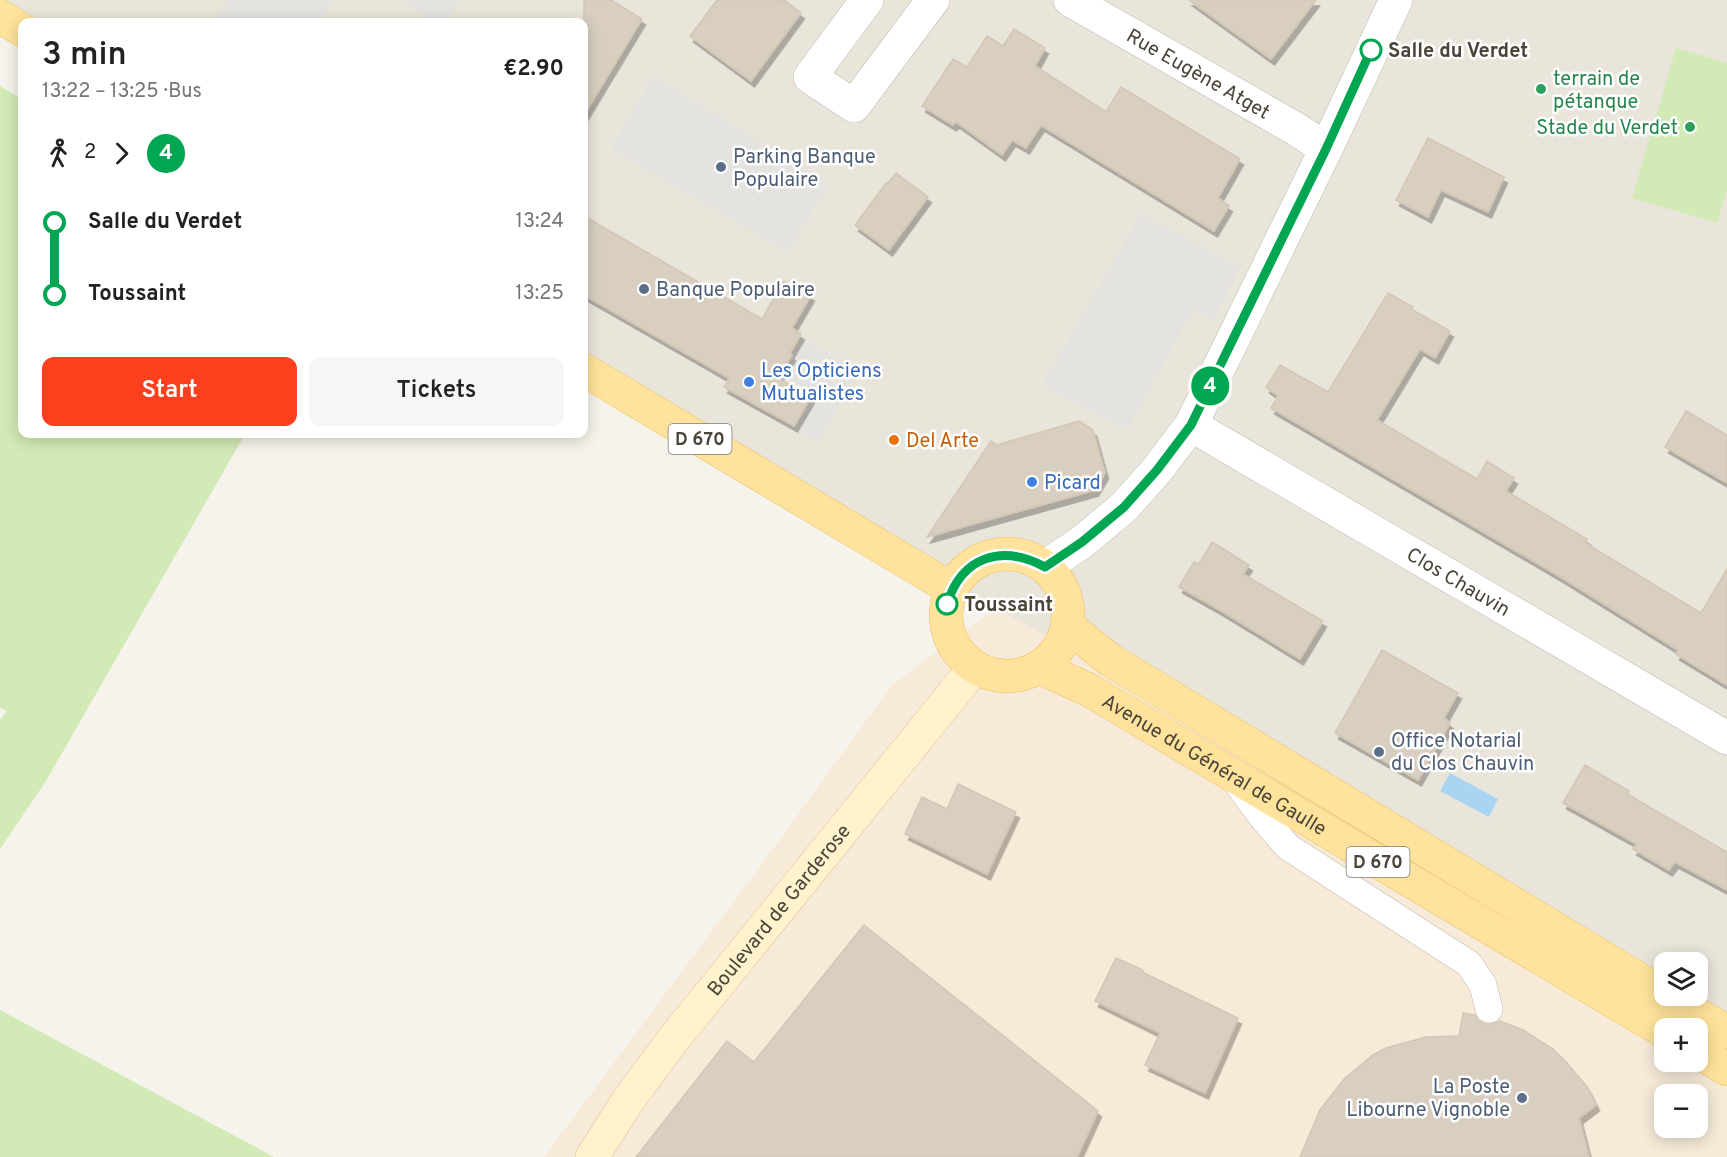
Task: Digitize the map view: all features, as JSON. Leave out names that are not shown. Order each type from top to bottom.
[{"type":"main road","points":[[0,16],[18,27]]},
{"type":"main road","name":"D 670","points":[[588,372],[952,589]]},
{"type":"main road","points":[[1011,554],[1029,558],[1045,567],[1056,579],[1064,593],[1068,609],[1068,626],[1053,657],[1040,667],[1024,674],[1007,676],[991,674],[975,667],[962,657],[952,642],[946,624],[946,607],[952,589],[962,574],[976,563],[993,556],[1011,554]]},
{"type":"main road","name":"Avenue du Général de Gaulle","points":[[1068,626],[1110,660],[1654,988]]},
{"type":"main road","name":"Boulevard de Garderose","points":[[592,1157],[627,1102],[672,1041],[975,667]]},
{"type":"main road","name":"Avenue du Général de Gaulle","points":[[1040,667],[1091,692],[1654,1025]]},
{"type":"main road","name":"Avenue du Général de Gaulle","points":[[1684,1006],[1727,1032]]},
{"type":"main road","points":[[1708,1058],[1727,1069]]},
{"type":"street","points":[[867,0],[810,76],[854,106],[933,0]]},
{"type":"street","name":"Rue Eugène Atget","points":[[1070,0],[1296,129],[1326,149]]},
{"type":"street","points":[[1045,567],[1082,542],[1124,507],[1157,470],[1191,425],[1396,0]]},
{"type":"street","name":"Clos Chauvin","points":[[1191,425],[1727,737]]},
{"type":"street","points":[[1233,776],[1288,847],[1469,964],[1483,985],[1489,1009]]},
{"type":"shaded area","points":[[0,0],[1727,0],[1727,1021],[1708,1005],[1708,952],[1654,952],[1654,980],[996,608],[909,564],[588,371],[588,18],[18,18]]},
{"type":"shaded area","points":[[230,0],[334,0],[321,18],[216,18]]},
{"type":"shaded area","points":[[403,0],[461,0],[449,18],[429,18]]},
{"type":"shaded area","name":"Parking Banque Populaire","points":[[653,76],[829,184],[788,252],[611,149]]},
{"type":"shaded area","points":[[1141,214],[1240,267],[1214,320],[1193,309],[1127,430],[1042,385]]},
{"type":"shaded area","name":"Les Opticiens Mutualistes","points":[[803,340],[859,371],[818,441],[798,428],[818,395],[784,376]]},
{"type":"shaded area","points":[[996,608],[1654,980],[1654,1006],[1700,1006],[1727,1021],[1727,1157],[544,1157],[893,684]]},
{"type":"green space","name":"Stade du Verdet","points":[[1676,48],[1727,63],[1727,190],[1717,223],[1632,198]]},
{"type":"green space","points":[[0,86],[18,97],[18,438],[243,438],[46,781],[0,849],[0,720],[7,711],[0,708]]},
{"type":"green space","points":[[0,1010],[274,1157],[0,1157]]},
{"type":"water","points":[[1450,773],[1498,799],[1489,817],[1440,791]]},
{"type":"building","points":[[584,0],[611,0],[642,19],[588,108],[588,18],[584,18]]},
{"type":"building","points":[[717,0],[784,0],[801,13],[751,81],[690,36]]},
{"type":"building","points":[[1189,0],[1316,0],[1271,59]]},
{"type":"building","points":[[1014,29],[1045,48],[1035,66],[1106,112],[1121,87],[1240,159],[1218,198],[1229,206],[1214,231],[1041,125],[1026,148],[1012,140],[1002,155],[956,122],[953,125],[922,106],[953,59],[967,67],[987,36],[1003,46]]},
{"type":"building","points":[[1428,138],[1504,177],[1488,212],[1441,190],[1428,217],[1396,200]]},
{"type":"building","points":[[896,173],[928,197],[889,250],[855,225]]},
{"type":"building","points":[[588,218],[762,319],[784,281],[811,295],[792,328],[801,334],[778,378],[811,397],[794,426],[724,387],[729,378],[588,297]]},
{"type":"building","points":[[1388,293],[1450,331],[1435,358],[1420,349],[1377,420],[1477,479],[1487,461],[1514,478],[1506,491],[1587,539],[1585,543],[1701,613],[1727,569],[1727,685],[1676,654],[1678,650],[1564,579],[1271,408],[1278,396],[1266,387],[1280,365],[1328,392]]},
{"type":"building","points":[[1686,411],[1727,435],[1727,483],[1665,447]]},
{"type":"building","name":"Picard","points":[[1079,421],[1093,430],[1105,473],[1095,490],[927,537],[991,441],[997,445]]},
{"type":"building","points":[[1212,542],[1249,565],[1243,574],[1323,621],[1300,659],[1179,587],[1194,562],[1199,564]]},
{"type":"building","points":[[1382,650],[1458,693],[1444,718],[1450,723],[1418,780],[1335,733]]},
{"type":"building","points":[[1585,765],[1629,791],[1627,794],[1727,852],[1727,890],[1675,862],[1669,870],[1633,849],[1637,844],[1563,803]]},
{"type":"building","points":[[958,784],[1016,812],[987,874],[905,834],[922,797],[947,809]]},
{"type":"building","points":[[864,925],[1098,1111],[1077,1157],[636,1157],[727,1041],[754,1062]]},
{"type":"building","points":[[1116,958],[1238,1018],[1205,1093],[1145,1065],[1160,1033],[1095,1001]]},
{"type":"building","points":[[1463,1013],[1475,1015],[1484,1024],[1500,1021],[1523,1030],[1553,1049],[1567,1063],[1588,1088],[1596,1105],[1579,1118],[1589,1157],[1300,1157],[1320,1110],[1344,1079],[1373,1055],[1386,1048],[1426,1037],[1459,1036]]},
{"type":"bus line","name":"4","points":[[947,604],[952,589],[962,574],[976,563],[993,556],[1011,554],[1029,558],[1045,567],[1082,542],[1124,507],[1157,470],[1191,425],[1326,149],[1371,50]]},
{"type":"place","name":"Salle du Verdet","points":[[1371,50]]},
{"type":"place","name":"terrain de pétanque","points":[[1541,89]]},
{"type":"place","name":"Stade du Verdet","points":[[1690,127]]},
{"type":"place","name":"Parking Banque Populaire","points":[[721,167]]},
{"type":"place","name":"Banque Populaire","points":[[644,289]]},
{"type":"place","name":"Les Opticiens Mutualistes","points":[[749,382]]},
{"type":"place","name":"Del Arte","points":[[894,440]]},
{"type":"place","name":"Picard","points":[[1032,482]]},
{"type":"place","name":"Toussaint","points":[[947,604]]},
{"type":"place","name":"Office Notarial du Clos Chauvin","points":[[1379,752]]},
{"type":"place","name":"La Poste Libourne Vignoble","points":[[1522,1098]]}]
